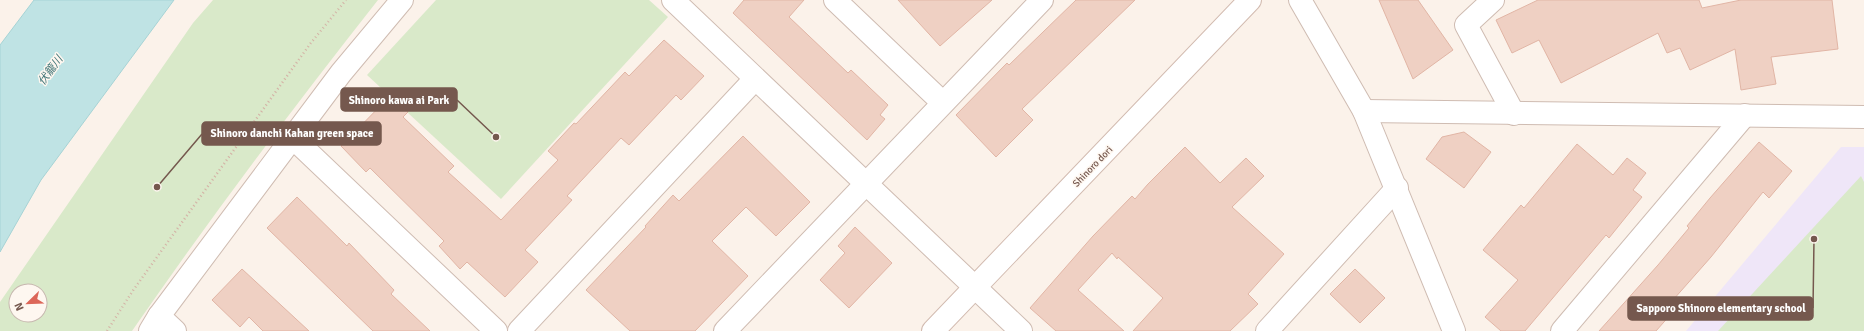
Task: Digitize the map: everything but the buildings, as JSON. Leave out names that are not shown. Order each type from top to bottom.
[{"type":"street","points":[[175,331],[155,323],[341,73],[402,0]]},
{"type":"street","points":[[673,0],[1021,331]]},
{"type":"street","points":[[835,0],[943,103]]},
{"type":"street","points":[[725,331],[1042,0]]},
{"type":"street","name":"Shinoro dori","points":[[933,331],[1250,0]]},
{"type":"street","points":[[1300,0],[1364,111],[1397,188],[1454,331]]},
{"type":"street","points":[[1493,0],[1466,25],[1514,114]]},
{"type":"street","points":[[519,331],[755,79]]},
{"type":"street","points":[[1364,111],[1514,114],[1864,116]]},
{"type":"street","points":[[1562,331],[1745,115]]},
{"type":"street","points":[[293,138],[496,331]]},
{"type":"street","points":[[1267,331],[1397,188]]},
{"type":"path","points":[[107,331],[132,292],[296,63],[346,0]]},
{"type":"shaded area","points":[[1841,147],[1864,147],[1864,331],[1686,331]]},
{"type":"green space","points":[[213,0],[378,0],[252,164],[132,331],[0,331],[0,302],[8,290],[8,323],[48,323],[48,283],[13,283],[193,23]]},
{"type":"green space","points":[[436,0],[649,0],[668,17],[501,199],[367,75]]},
{"type":"green space","points":[[1861,176],[1864,182],[1864,331],[1718,331]]},
{"type":"water","name":"伏籠川","points":[[34,0],[174,0],[41,180],[0,252],[0,45]]},
{"type":"place","name":"Shinoro kawa ai Park","points":[[496,137]]},
{"type":"place","name":"Shinoro danchi Kahan green space","points":[[157,187]]},
{"type":"place","name":"Sapporo Shinoro elementary school","points":[[1814,239]]}]
